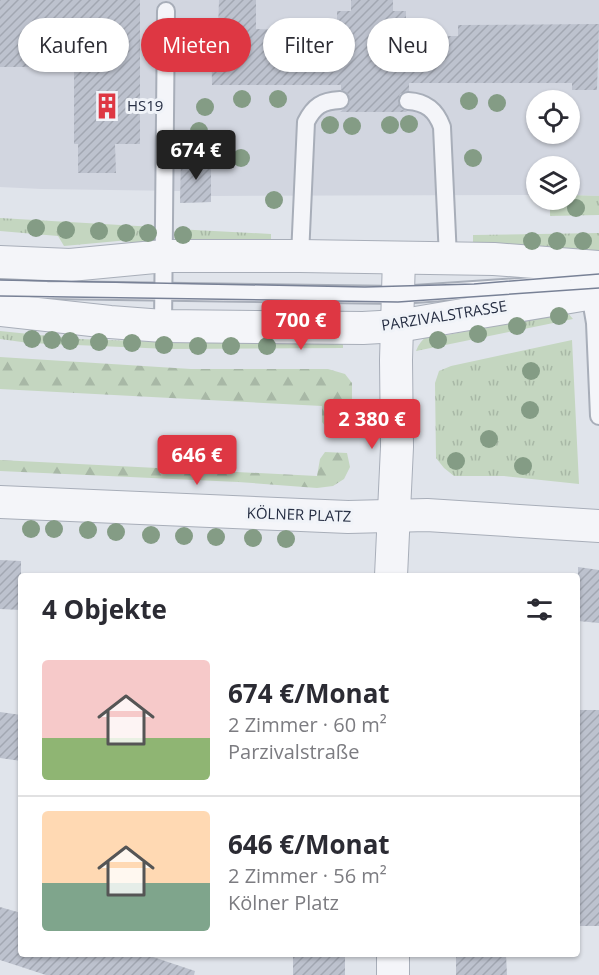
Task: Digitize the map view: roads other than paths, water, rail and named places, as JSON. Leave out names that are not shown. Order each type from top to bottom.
[{"type":"street","points":[[0,262],[70,265],[165,256],[448,258],[593,280]]},
{"type":"street","points":[[391,573],[397,447],[399,258]]},
{"type":"street","name":"PARZIVALSTRASSE","points":[[0,310],[163,326],[363,328],[398,326],[593,280]]},
{"type":"street","name":"KÖLNER PLATZ","points":[[0,502],[348,517],[427,515],[598,522]]},
{"type":"street","points":[[393,957],[393,975]]},
{"type":"lane","points":[[163,326],[166,10]]},
{"type":"lane","points":[[300,256],[306,122],[312,110],[320,104],[340,100]]},
{"type":"lane","points":[[408,101],[430,106],[439,118],[442,127],[448,258]]},
{"type":"lane","points":[[0,288],[399,295],[593,280],[599,416]]},
{"type":"tram line","points":[[0,280],[365,287],[474,284],[599,274]]},
{"type":"tram line","points":[[0,296],[398,302],[599,288]]},
{"type":"place","name":"HS19","points":[[107,106]]}]
